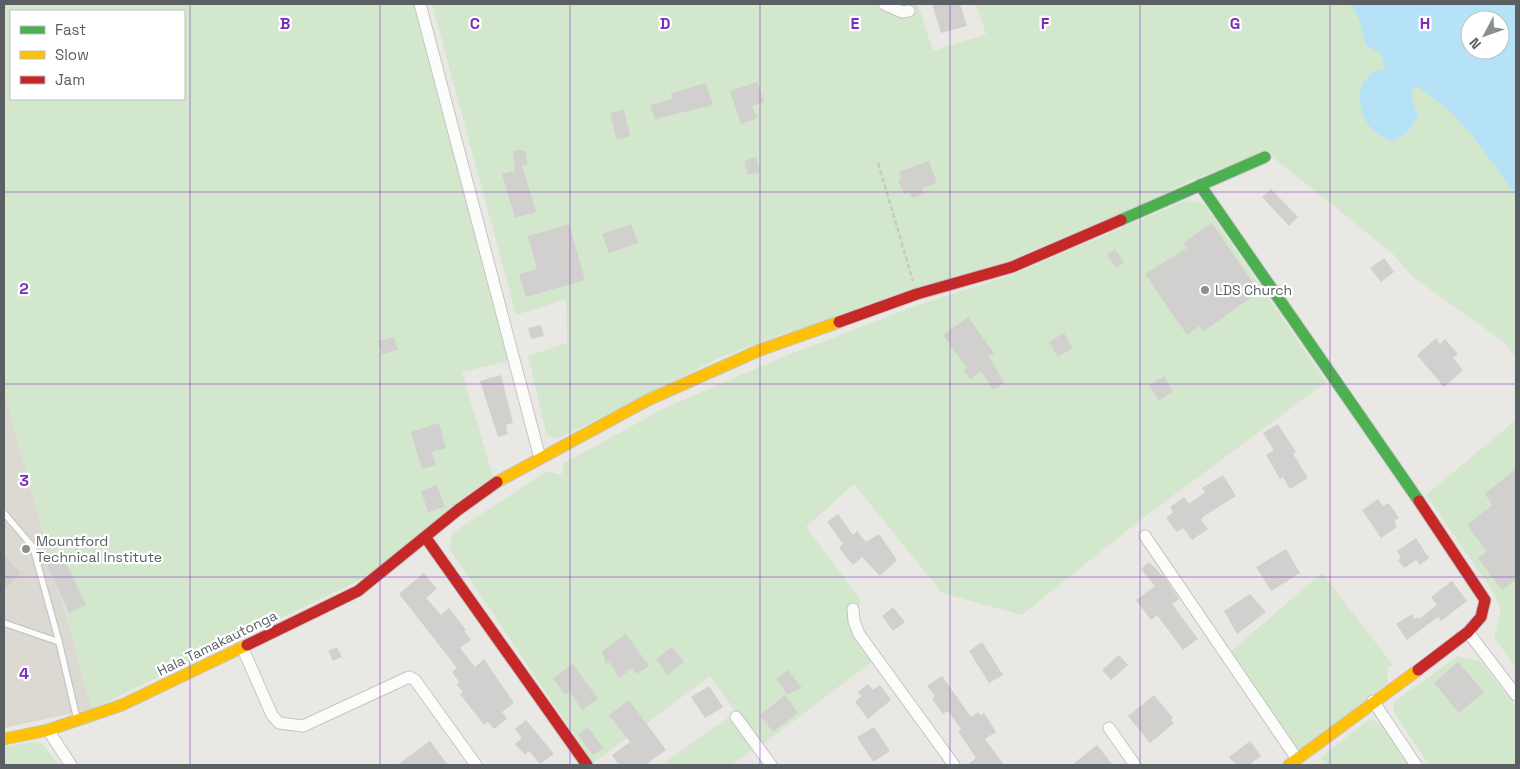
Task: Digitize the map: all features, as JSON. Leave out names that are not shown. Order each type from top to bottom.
[{"type":"street","points":[[420,4],[540,458]]},
{"type":"street","points":[[884,4],[902,12],[909,12]]},
{"type":"street","name":"Hala Tamakautonga","points":[[4,739],[48,730],[122,705],[358,591],[426,538],[458,510],[495,483],[648,400],[760,350],[917,294],[1012,267],[1265,157]]},
{"type":"street","points":[[1145,536],[1293,762],[1468,632],[1481,617],[1485,600],[1374,433],[1200,185]]},
{"type":"street","points":[[426,538],[587,765]]},
{"type":"street","points":[[853,609],[854,621],[860,634],[954,765]]},
{"type":"street","points":[[1468,632],[1516,695]]},
{"type":"street","points":[[242,647],[272,715],[279,723],[303,726],[409,677],[415,680],[476,765]]},
{"type":"street","points":[[1373,701],[1416,765]]},
{"type":"street","points":[[736,717],[771,765]]},
{"type":"street","points":[[1108,728],[1136,765]]},
{"type":"street","points":[[48,730],[71,765]]},
{"type":"lane","points":[[4,513],[33,547],[59,642],[77,721]]},
{"type":"lane","points":[[4,623],[59,642]]},
{"type":"path","points":[[878,163],[917,294]]},
{"type":"shaded area","name":"Mountford Technical Institute","points":[[4,390],[92,709],[4,728]]},
{"type":"green space","points":[[4,4],[414,4],[511,360],[462,372],[493,476],[385,568],[92,709],[4,390]]},
{"type":"green space","points":[[432,4],[918,4],[933,51],[986,34],[976,4],[1424,4],[1460,45],[1460,60],[1473,60],[1516,110],[1516,358],[1505,343],[1414,278],[1392,253],[1279,162],[1268,150],[1194,179],[1138,206],[1010,260],[783,334],[719,358],[558,439],[547,435],[528,356],[567,343],[566,299],[516,315]]},
{"type":"green space","points":[[1187,200],[1204,204],[1326,382],[1139,521],[1022,615],[942,593],[854,484],[806,527],[860,599],[857,620],[879,656],[765,743],[731,765],[661,765],[736,712],[710,676],[593,763],[449,548],[452,533],[547,471],[561,475],[564,463],[665,408],[778,359],[912,307],[1012,275]]},
{"type":"green space","points":[[1516,420],[1516,668],[1494,637],[1501,610],[1492,590],[1426,495]]},
{"type":"green space","points":[[1322,573],[1393,665],[1387,668],[1388,682],[1309,751],[1295,748],[1229,653]]},
{"type":"green space","points":[[1458,656],[1481,662],[1516,707],[1516,765],[1429,765],[1394,712],[1394,702]]},
{"type":"green space","points":[[1370,719],[1381,724],[1408,765],[1326,765],[1320,758]]},
{"type":"green space","points":[[31,742],[42,744],[59,765],[4,765],[4,747]]},
{"type":"water","points":[[1350,4],[1516,4],[1516,195],[1475,139],[1450,111],[1415,85],[1411,96],[1418,116],[1408,132],[1392,141],[1384,138],[1371,128],[1360,106],[1361,88],[1372,72],[1385,69],[1381,53],[1366,46],[1359,19]]},
{"type":"building","points":[[932,4],[960,4],[967,26],[941,33]]},
{"type":"building","points":[[757,82],[764,102],[752,106],[757,118],[741,124],[730,91]]},
{"type":"building","points":[[706,83],[713,105],[655,119],[650,105],[672,99],[671,93]]},
{"type":"building","points":[[624,110],[630,136],[617,140],[610,113]]},
{"type":"building","points":[[513,151],[526,151],[527,165],[522,165],[536,212],[515,218],[502,174],[515,171]]},
{"type":"building","points":[[756,157],[760,172],[748,175],[744,161]]},
{"type":"building","points":[[929,161],[937,183],[922,188],[924,194],[912,198],[909,192],[904,194],[898,180],[901,179],[899,172]]},
{"type":"building","points":[[1271,189],[1298,217],[1289,226],[1262,197]]},
{"type":"building","points":[[1212,223],[1259,292],[1204,331],[1200,326],[1187,335],[1145,274],[1187,248],[1183,243]]},
{"type":"building","points":[[569,224],[585,280],[526,297],[519,274],[537,269],[528,236]]},
{"type":"building","points":[[631,224],[638,243],[609,253],[602,234]]},
{"type":"building","points":[[1115,249],[1124,263],[1116,268],[1107,255]]},
{"type":"building","points":[[1384,258],[1394,272],[1381,282],[1370,268]]},
{"type":"building","points":[[968,317],[994,353],[989,356],[1004,383],[993,390],[981,371],[970,379],[964,370],[967,368],[943,335]]},
{"type":"building","points":[[541,325],[544,336],[531,339],[528,328]]},
{"type":"building","points":[[1064,333],[1073,348],[1058,357],[1049,342]]},
{"type":"building","points":[[394,337],[398,350],[382,354],[378,341]]},
{"type":"building","points":[[1436,338],[1440,344],[1445,339],[1458,354],[1453,358],[1463,370],[1444,387],[1417,355]]},
{"type":"building","points":[[501,375],[513,423],[506,425],[508,434],[498,437],[480,381]]},
{"type":"building","points":[[1164,376],[1173,391],[1159,401],[1149,385]]},
{"type":"building","points":[[439,423],[446,448],[432,452],[436,465],[422,469],[411,432]]},
{"type":"building","points":[[1278,424],[1296,452],[1293,454],[1308,478],[1290,489],[1283,477],[1280,479],[1266,455],[1274,450],[1263,433]]},
{"type":"building","points":[[1516,469],[1516,579],[1502,590],[1478,558],[1487,551],[1467,525],[1492,505],[1485,494]]},
{"type":"building","points":[[1223,475],[1236,496],[1204,516],[1201,520],[1208,529],[1192,540],[1183,528],[1177,532],[1166,518],[1173,512],[1170,507],[1184,497],[1189,504],[1205,492],[1202,488]]},
{"type":"building","points":[[437,485],[445,507],[428,512],[421,491]]},
{"type":"building","points":[[1378,499],[1383,506],[1389,503],[1399,518],[1394,521],[1397,527],[1381,538],[1362,510]]},
{"type":"building","points":[[838,514],[853,535],[857,531],[866,542],[879,534],[897,560],[880,576],[862,557],[853,565],[839,548],[843,544],[827,522]]},
{"type":"building","points":[[1416,538],[1429,558],[1420,565],[1416,560],[1404,568],[1398,560],[1401,558],[1397,551]]},
{"type":"building","points":[[1286,549],[1300,573],[1271,591],[1256,567]]},
{"type":"building","points":[[4,555],[21,573],[4,589]]},
{"type":"building","points":[[62,555],[86,605],[69,613],[46,562]]},
{"type":"building","points":[[1149,562],[1165,578],[1179,599],[1172,604],[1198,639],[1183,650],[1157,615],[1151,620],[1136,600],[1155,586],[1141,569]]},
{"type":"building","points":[[424,573],[437,589],[426,598],[441,615],[449,608],[466,630],[464,631],[471,640],[460,648],[475,667],[484,659],[514,703],[502,712],[507,719],[494,729],[488,722],[484,725],[460,694],[463,692],[457,685],[459,682],[452,672],[457,668],[399,594]]},
{"type":"building","points":[[1452,581],[1467,601],[1441,621],[1438,617],[1407,640],[1396,624],[1412,614],[1415,619],[1417,617],[1419,619],[1437,605],[1431,597]]},
{"type":"building","points":[[1250,594],[1266,612],[1237,634],[1224,611]]},
{"type":"building","points":[[893,607],[905,622],[893,631],[882,616]]},
{"type":"building","points":[[626,634],[649,666],[637,674],[632,668],[619,678],[609,662],[606,664],[602,651]]},
{"type":"building","points":[[982,642],[1003,675],[989,683],[969,651]]},
{"type":"building","points":[[337,647],[342,657],[333,661],[328,651]]},
{"type":"building","points":[[672,647],[684,662],[668,675],[656,659]]},
{"type":"building","points":[[1119,655],[1128,665],[1111,680],[1102,670]]},
{"type":"building","points":[[1458,662],[1484,692],[1459,713],[1434,683]]},
{"type":"building","points":[[573,664],[598,699],[582,710],[570,692],[565,695],[553,678]]},
{"type":"building","points":[[788,670],[802,688],[787,694],[776,679]]},
{"type":"building","points":[[942,676],[971,717],[978,712],[981,716],[984,713],[996,732],[985,739],[1004,765],[967,765],[976,758],[958,731],[961,729],[948,711],[943,714],[932,699],[935,696],[927,686]]},
{"type":"building","points":[[868,684],[873,690],[880,685],[891,700],[868,719],[855,702],[861,696],[858,692]]},
{"type":"building","points":[[709,686],[723,707],[705,718],[691,697]]},
{"type":"building","points":[[785,695],[798,713],[773,732],[760,715]]},
{"type":"building","points":[[1154,695],[1173,718],[1171,720],[1174,723],[1150,743],[1128,716]]},
{"type":"building","points":[[629,700],[666,750],[645,765],[619,765],[612,755],[630,742],[609,715]]},
{"type":"building","points":[[526,720],[554,754],[540,764],[529,751],[525,755],[515,744],[522,738],[515,729]]},
{"type":"building","points":[[588,727],[603,748],[593,755],[578,735]]},
{"type":"building","points":[[874,727],[890,751],[873,762],[857,737]]},
{"type":"building","points":[[430,741],[448,765],[397,765]]},
{"type":"building","points":[[1250,741],[1261,756],[1249,765],[1236,765],[1229,757]]},
{"type":"building","points":[[1097,745],[1113,765],[1072,765]]},
{"type":"traffic: fast","points":[[1121,220],[1265,157]]},
{"type":"traffic: fast","points":[[1200,185],[1419,501]]},
{"type":"traffic: slow","points":[[497,482],[648,400],[760,350],[839,322]]},
{"type":"traffic: slow","points":[[4,739],[48,730],[122,705],[247,645]]},
{"type":"traffic: slow","points":[[1289,765],[1418,670]]},
{"type":"traffic: jam","points":[[839,322],[917,294],[1012,267],[1121,220]]},
{"type":"traffic: jam","points":[[247,645],[358,591],[458,510],[497,482]]},
{"type":"traffic: jam","points":[[1418,670],[1468,632],[1481,617],[1485,600],[1419,501]]},
{"type":"traffic: jam","points":[[426,538],[587,765]]},
{"type":"place","name":"LDS Church","points":[[1205,290]]},
{"type":"place","name":"Mountford Technical Institute","points":[[26,549]]}]
